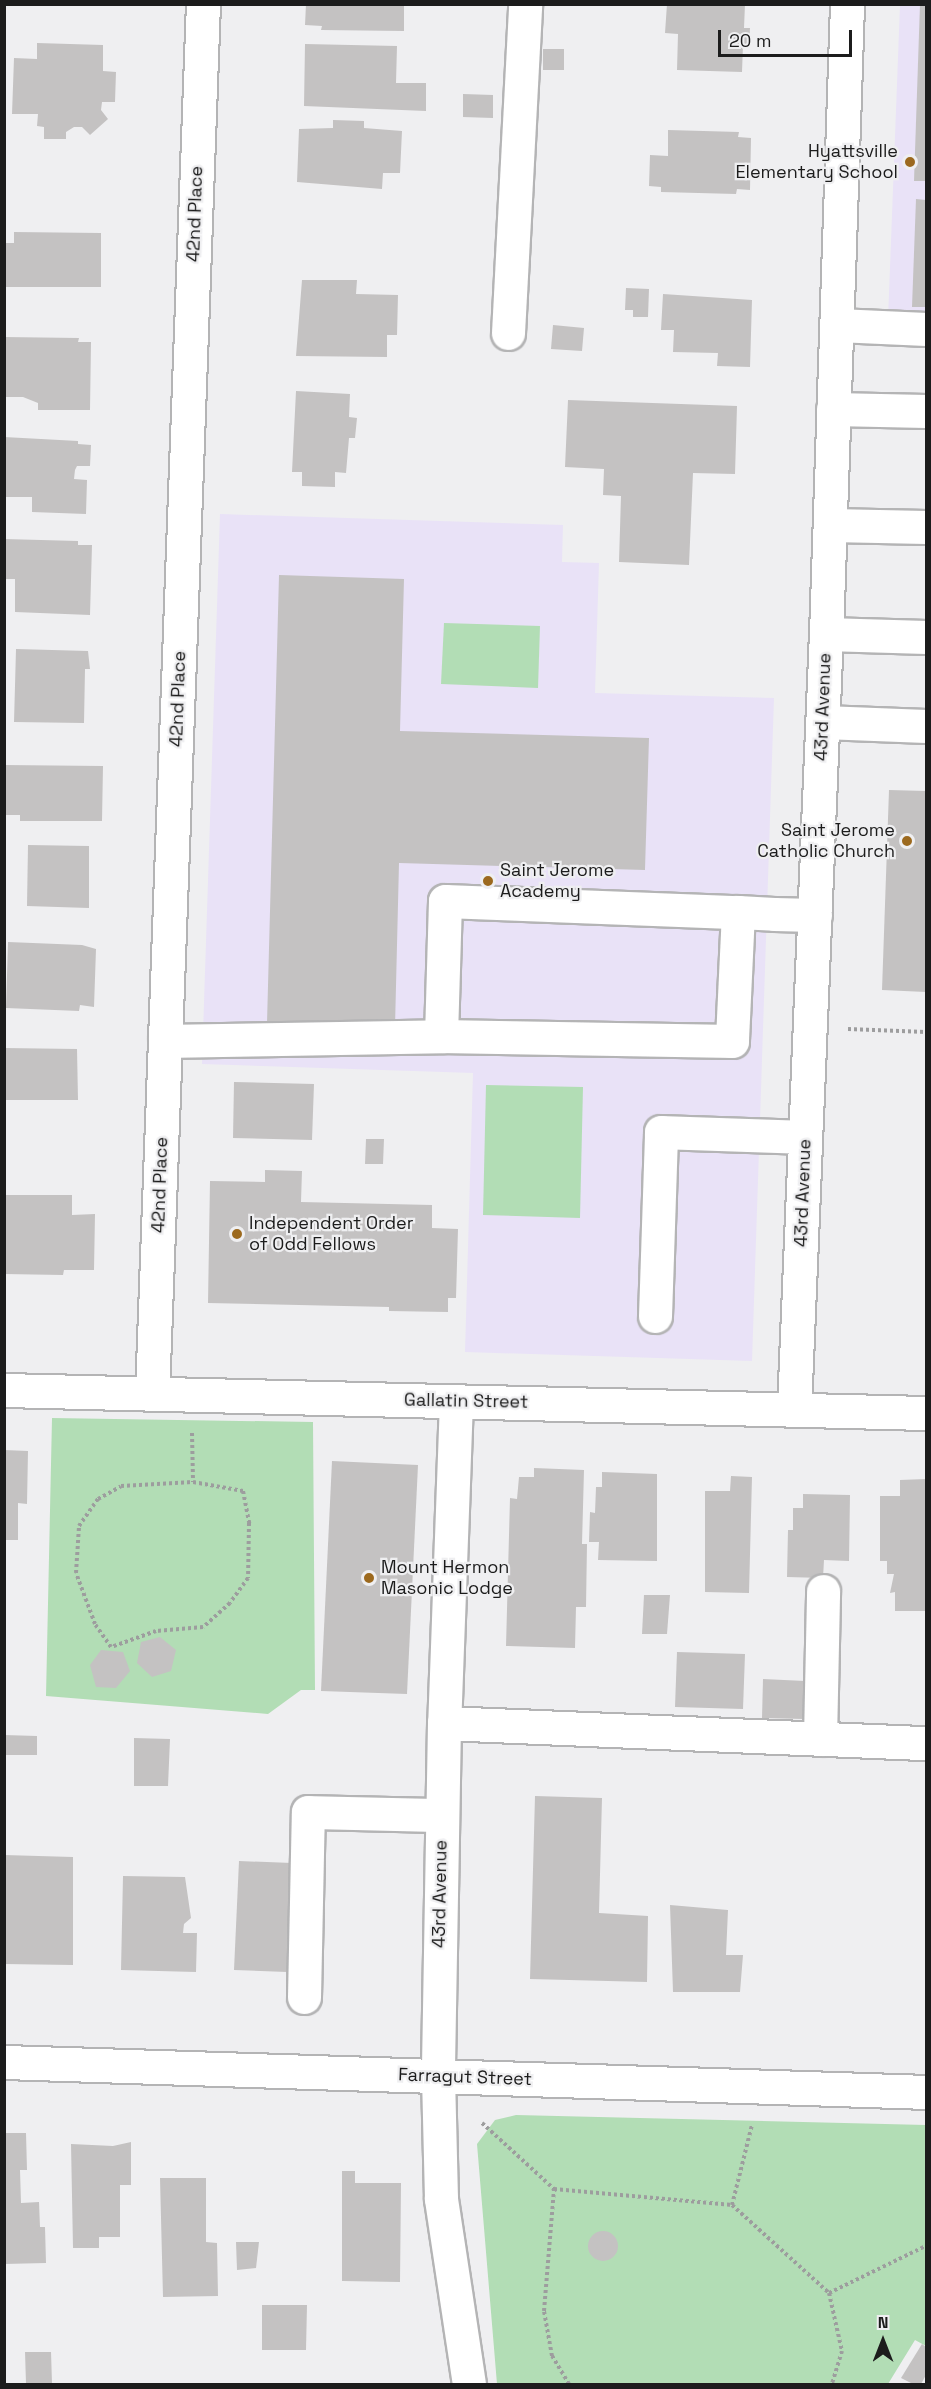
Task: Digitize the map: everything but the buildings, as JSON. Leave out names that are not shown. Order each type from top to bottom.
[{"type":"street","name":"42nd Place","points":[[152,1394],[203,4]]},
{"type":"street","points":[[508,333],[525,4]]},
{"type":"street","name":"43rd Avenue","points":[[794,1409],[823,722],[847,4]]},
{"type":"street","points":[[837,325],[927,329]]},
{"type":"street","points":[[833,409],[927,411]]},
{"type":"street","points":[[830,525],[927,527]]},
{"type":"street","points":[[826,634],[927,637]]},
{"type":"street","points":[[823,722],[927,726]]},
{"type":"street","points":[[441,1036],[445,901],[815,915]]},
{"type":"street","points":[[165,1041],[441,1036],[732,1041],[738,912]]},
{"type":"street","points":[[655,1316],[661,1132],[806,1137]]},
{"type":"street","name":"Gallatin Street","points":[[4,1390],[927,1413]]},
{"type":"street","name":"43rd Avenue","points":[[456,1401],[441,1815],[438,2076],[441,2199],[469,2385]]},
{"type":"street","points":[[820,1738],[823,1591]]},
{"type":"street","points":[[444,1723],[927,1743]]},
{"type":"street","points":[[304,1997],[308,1812],[441,1815]]},
{"type":"street","name":"Farragut Street","points":[[4,2062],[927,2092]]},
{"type":"path","points":[[838,1029],[927,1032]]},
{"type":"path","points":[[192,1429],[193,1482]]},
{"type":"path","points":[[193,1482],[243,1491],[249,1523],[248,1578],[230,1604],[203,1627],[156,1631],[111,1647],[95,1624],[76,1573],[80,1526],[98,1499],[121,1486],[193,1482]]},
{"type":"path","points":[[732,2205],[754,2119]]},
{"type":"path","points":[[482,2123],[554,2189],[732,2205],[807,2268],[829,2293],[842,2351],[832,2385]]},
{"type":"path","points":[[554,2189],[544,2311],[552,2356],[569,2385]]},
{"type":"path","points":[[829,2293],[927,2246]]},
{"type":"shaded area","name":"Hyattsville Elementary School","points":[[900,5],[926,5],[926,322],[888,320]]},
{"type":"shaded area","name":"Saint Jerome Academy","points":[[220,514],[563,525],[562,562],[599,563],[595,693],[774,698],[752,1361],[465,1352],[473,1073],[202,1064]]},
{"type":"green space","points":[[444,623],[540,626],[538,688],[441,684]]},
{"type":"green space","points":[[486,1085],[583,1087],[580,1218],[483,1215]]},
{"type":"green space","points":[[52,1418],[313,1422],[315,1690],[301,1690],[268,1714],[46,1696]]},
{"type":"green space","points":[[516,2115],[926,2125],[926,2346],[915,2340],[888,2384],[497,2384],[477,2144],[495,2120]]},
{"type":"place","name":"Hyattsville Elementary School","points":[[910,162]]},
{"type":"place","name":"Saint Jerome Catholic Church","points":[[907,841]]},
{"type":"place","name":"Saint Jerome Academy","points":[[488,881]]},
{"type":"place","name":"Independent Order of Odd Fellows","points":[[237,1234]]},
{"type":"place","name":"Mount Hermon Masonic Lodge","points":[[369,1578]]}]
